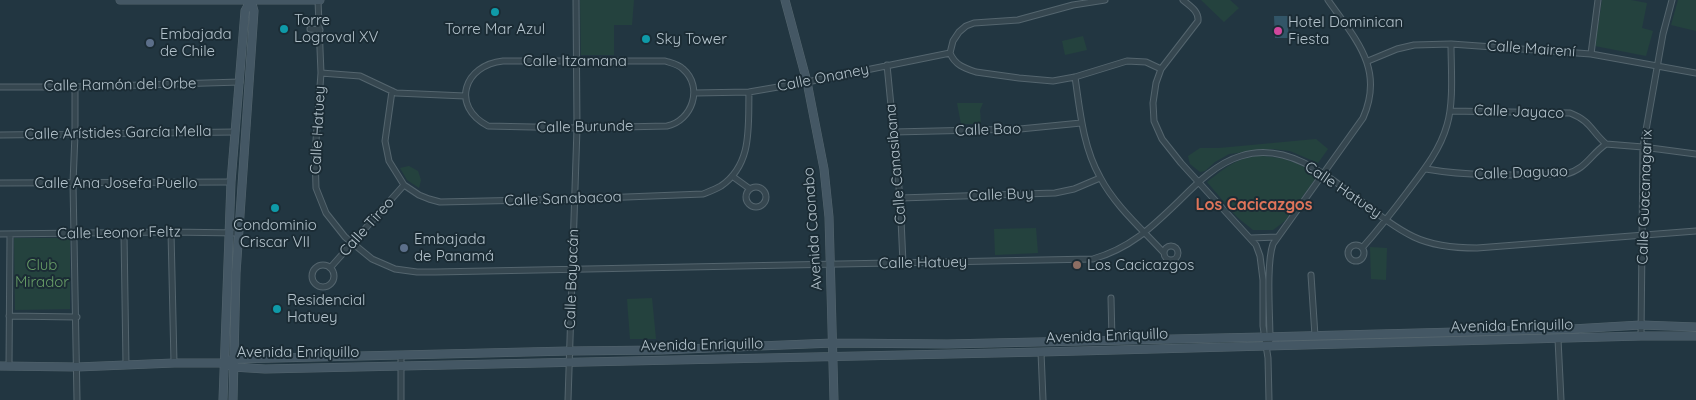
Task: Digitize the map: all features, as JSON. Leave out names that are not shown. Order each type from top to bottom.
[{"type":"main road","points":[[120,0],[319,0]]},
{"type":"main road","points":[[223,400],[231,182],[245,11],[251,0]]},
{"type":"main road","points":[[233,400],[238,233],[254,11],[251,0]]},
{"type":"main road","name":"Avenida Caonabo","points":[[785,0],[807,82],[824,169],[829,217],[834,400]]},
{"type":"main road","name":"Avenida Enriquillo","points":[[233,363],[265,368],[1041,352],[1267,341],[1315,336],[1477,330],[1572,329],[1641,325],[1696,327]]},
{"type":"main road","points":[[1477,330],[1478,341]]},
{"type":"main road","name":"Avenida Enriquillo","points":[[224,363],[400,355],[661,350],[833,343],[947,344],[1112,340],[1478,341],[1696,336]]},
{"type":"main road","points":[[947,344],[948,354]]},
{"type":"main road","points":[[0,366],[77,367],[126,364],[224,363]]},
{"type":"street","name":"Calle Hatuey","points":[[319,0],[321,73],[315,154],[316,188],[326,213],[352,244],[383,265],[405,271],[572,270],[1093,259],[1121,250],[1145,232],[1199,182],[1228,161],[1242,155],[1261,153],[1291,157],[1303,162],[1387,220],[1414,237],[1428,242],[1462,248],[1486,248],[1696,231]]},
{"type":"street","name":"Calle Bayacán","points":[[568,400],[577,128],[576,0]]},
{"type":"street","points":[[1105,0],[1073,5],[1018,20],[974,23],[966,26],[959,32],[953,40],[950,53],[958,64],[976,72],[1043,81],[1075,77],[1127,61],[1146,62],[1161,69]]},
{"type":"street","points":[[1183,0],[1196,11],[1198,21],[1161,69],[1156,83],[1153,103],[1154,121],[1162,139],[1181,163],[1256,245],[1264,280],[1269,400]]},
{"type":"street","points":[[1267,341],[1271,250],[1277,237],[1299,210],[1363,118],[1368,107],[1371,89],[1368,62],[1363,50],[1328,0]]},
{"type":"street","points":[[1591,54],[1598,0]]},
{"type":"street","name":"Calle Guacanagarix","points":[[1641,336],[1641,236],[1644,147],[1657,65],[1672,0]]},
{"type":"street","points":[[310,29],[320,30]]},
{"type":"street","points":[[1362,248],[1387,220],[1426,169],[1441,141],[1448,124],[1450,110],[1451,44]]},
{"type":"street","name":"Calle Mairení","points":[[1368,62],[1396,49],[1414,45],[1451,44],[1591,54],[1696,72]]},
{"type":"street","name":"Calle Onaney","points":[[695,93],[749,92],[950,53]]},
{"type":"street","name":"Calle Itzamana","points":[[465,96],[466,88],[473,76],[485,65],[495,62],[665,61],[676,64],[683,69],[689,76],[695,93]]},
{"type":"street","name":"Calle Canasibana","points":[[887,65],[900,198],[903,263]]},
{"type":"street","points":[[321,73],[360,76],[402,94],[465,96]]},
{"type":"street","points":[[1075,77],[1081,122],[1100,178],[1114,199],[1164,254]]},
{"type":"street","name":"Calle Ramón del Orbe","points":[[0,87],[74,87],[240,82]]},
{"type":"street","points":[[74,87],[73,183],[78,400]]},
{"type":"street","name":"Calle Sanabacoa","points":[[392,91],[385,141],[389,161],[404,185],[419,195],[440,202],[575,200],[703,194],[720,186],[732,176],[743,161],[748,140],[749,92]]},
{"type":"street","name":"Calle Burunde","points":[[465,96],[471,113],[478,121],[488,126],[577,128],[667,126],[675,124],[683,119],[689,110],[695,93]]},
{"type":"street","name":"Calle Jayaco","points":[[1450,110],[1570,113],[1578,116],[1591,126],[1597,137],[1606,144]]},
{"type":"street","name":"Calle Bao","points":[[894,132],[1020,130],[1081,122]]},
{"type":"street","name":"Calle Arístides García Mella","points":[[0,135],[236,132]]},
{"type":"street","points":[[1606,144],[1696,154]]},
{"type":"street","name":"Calle Daguao","points":[[1426,169],[1454,174],[1478,175],[1566,174],[1575,172],[1584,166],[1606,144]]},
{"type":"street","points":[[732,176],[750,189]]},
{"type":"street","name":"Calle Buy","points":[[900,198],[1055,193],[1074,189],[1100,178]]},
{"type":"street","name":"Calle Ana Josefa Puello","points":[[0,184],[231,182]]},
{"type":"street","name":"Calle Tireo","points":[[330,268],[404,185]]},
{"type":"street","points":[[171,232],[174,363]]},
{"type":"street","points":[[124,233],[126,364]]},
{"type":"street","name":"Calle Leonor Feltz","points":[[0,234],[238,233]]},
{"type":"street","points":[[9,366],[10,234]]},
{"type":"street","points":[[1251,238],[1277,237]]},
{"type":"street","points":[[320,266],[330,268],[334,274],[334,281],[325,287],[318,286],[312,277],[314,270],[320,266]]},
{"type":"street","points":[[1311,275],[1315,336]]},
{"type":"street","points":[[1111,298],[1112,340]]},
{"type":"street","points":[[10,316],[77,317]]},
{"type":"street","points":[[1558,339],[1561,400]]},
{"type":"street","points":[[1041,352],[1043,400]]},
{"type":"street","points":[[400,355],[401,400]]},
{"type":"green space","points":[[580,0],[634,0],[632,25],[614,25],[614,55],[581,55]]},
{"type":"green space","points":[[1201,0],[1230,0],[1239,8],[1224,22]]},
{"type":"green space","points":[[1602,0],[1631,0],[1647,3],[1642,28],[1653,31],[1646,56],[1595,46]]},
{"type":"green space","points":[[1678,0],[1696,0],[1696,31],[1671,25]]},
{"type":"green space","points":[[1083,36],[1087,50],[1065,55],[1062,41]]},
{"type":"green space","points":[[957,103],[983,103],[980,110],[981,124],[961,124]]},
{"type":"green space","points":[[1316,139],[1328,149],[1318,163],[1290,151],[1272,149],[1229,154],[1215,162],[1205,171],[1200,172],[1190,164],[1188,156],[1200,148]]},
{"type":"green space","points":[[1257,156],[1274,157],[1289,161],[1318,175],[1285,221],[1273,230],[1253,230],[1237,217],[1207,182],[1236,162]]},
{"type":"green space","points":[[409,166],[418,171],[421,180],[419,188],[407,180],[400,168]]},
{"type":"green space","points":[[1036,228],[1038,253],[995,255],[994,229]]},
{"type":"green space","name":"Club Mirador","points":[[14,238],[70,238],[70,309],[15,310]]},
{"type":"green space","points":[[1370,247],[1387,248],[1386,280],[1371,279]]},
{"type":"green space","points":[[652,298],[656,339],[630,339],[627,299]]},
{"type":"water","points":[[1274,16],[1288,16],[1292,21],[1288,27],[1289,38],[1275,38]]},
{"type":"place","name":"Torre Mar Azul","points":[[495,12]]},
{"type":"place","name":"Torre Logroval XV","points":[[284,29]]},
{"type":"place","name":"Hotel Dominican Fiesta","points":[[1278,31]]},
{"type":"place","name":"Sky Tower","points":[[646,39]]},
{"type":"place","name":"Embajada de Chile","points":[[150,43]]},
{"type":"place","name":"Condominio Criscar VII","points":[[275,208]]},
{"type":"place","name":"Embajada de Panamá","points":[[404,248]]},
{"type":"place","name":"Los Cacicazgos","points":[[1077,265]]},
{"type":"place","name":"Residencial Hatuey","points":[[277,309]]},
{"type":"district","name":"Los Cacicazgos","points":[[1254,205]]}]
